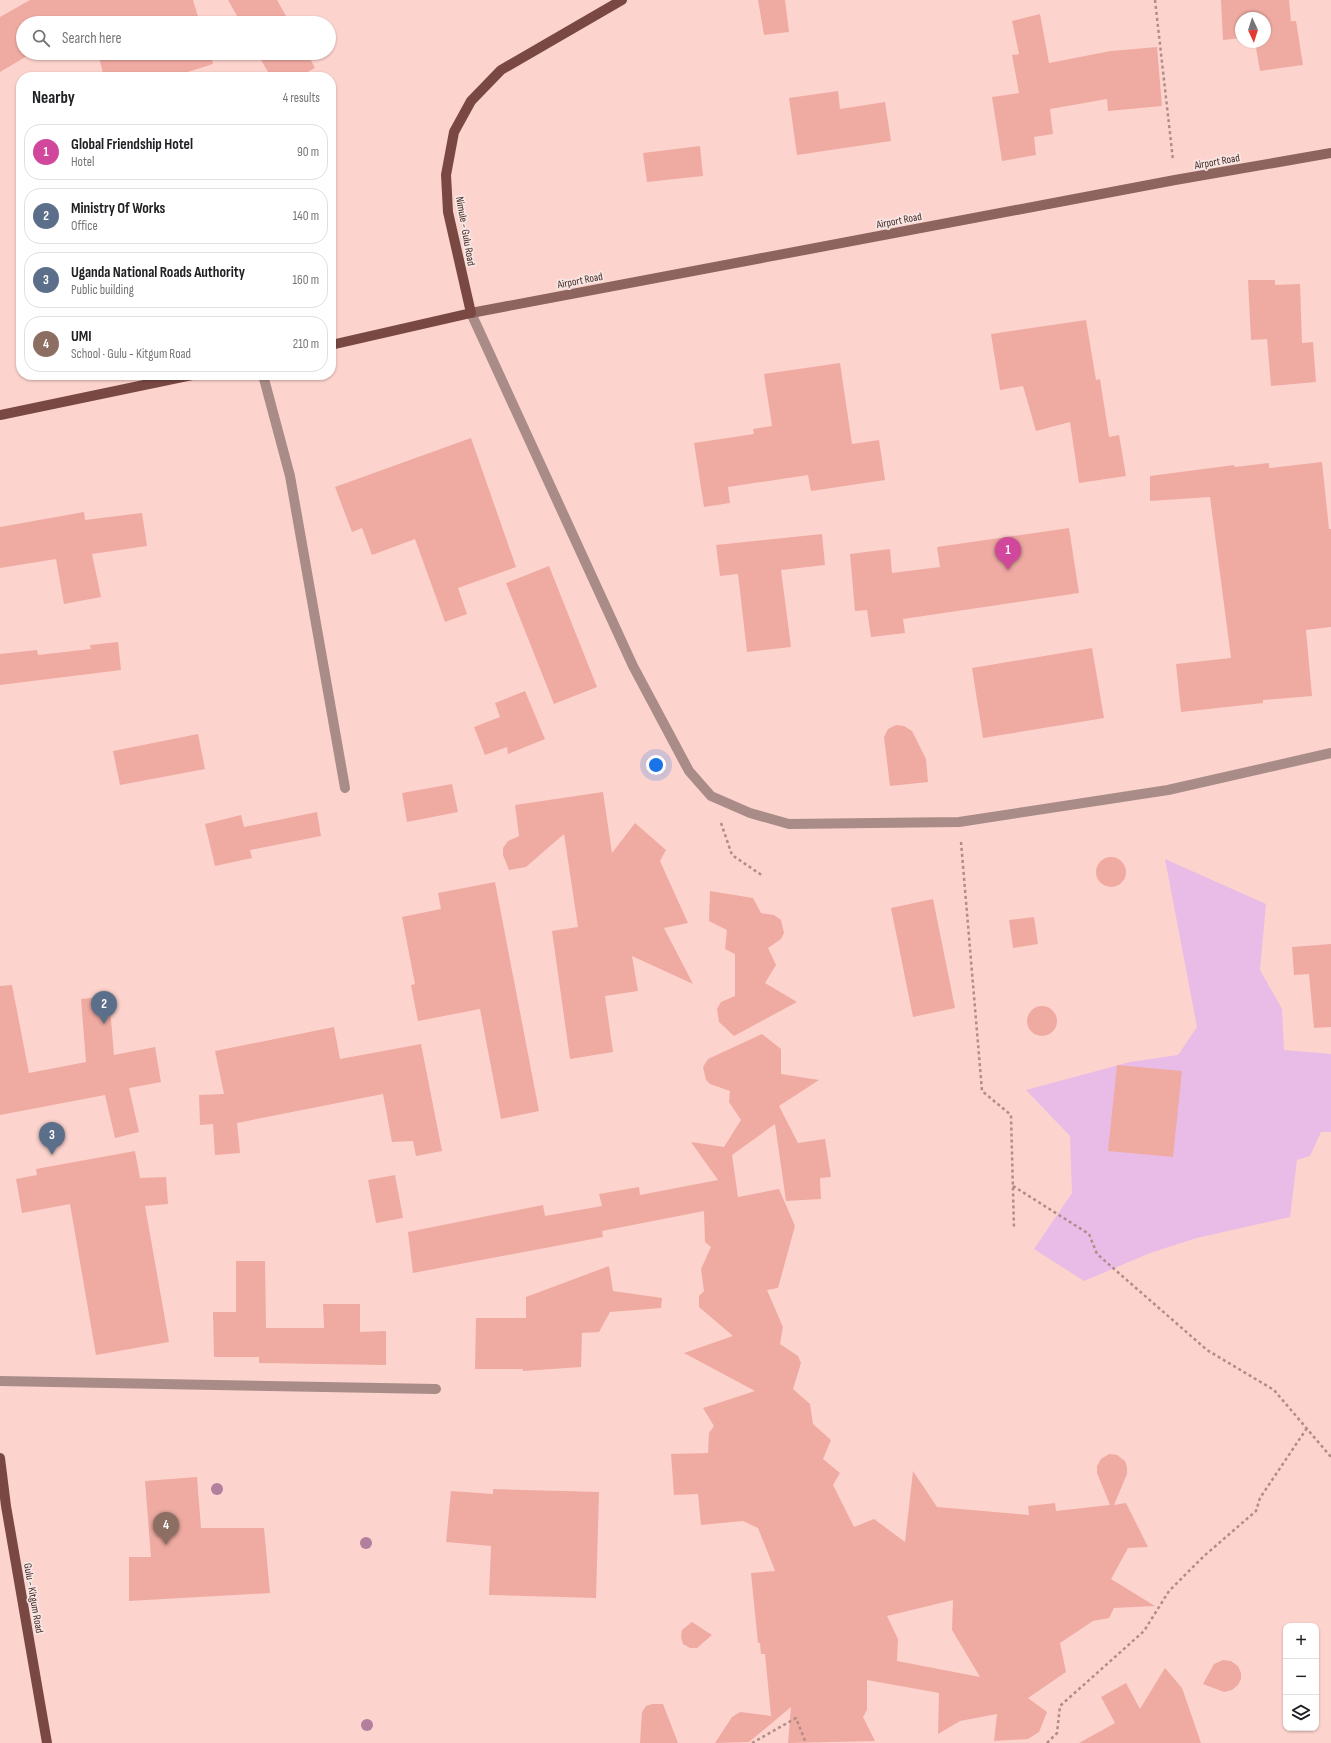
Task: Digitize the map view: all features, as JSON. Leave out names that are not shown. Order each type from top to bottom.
[{"type":"main road","name":"Nimule - Gulu Road","points":[[471,313],[448,212],[446,175],[454,132],[472,101],[501,70],[622,0]]},
{"type":"main road","points":[[336,344],[471,313]]},
{"type":"main road","points":[[0,415],[168,380]]},
{"type":"main road","name":"Gulu - Kitgum Road","points":[[0,1458],[6,1506],[47,1743]]},
{"type":"street","name":"Airport Road","points":[[471,313],[1175,180],[1331,154]]},
{"type":"street","points":[[471,313],[633,666],[689,771],[711,796],[750,813],[789,824],[959,822],[1168,790],[1331,753]]},
{"type":"street","points":[[264,380],[290,476],[345,788]]},
{"type":"street","points":[[0,1382],[436,1389]]},
{"type":"path","points":[[1154,0],[1175,180]]},
{"type":"path","points":[[711,796],[732,855],[763,876]]},
{"type":"path","points":[[959,822],[982,1091],[1011,1115],[1014,1229]]},
{"type":"path","points":[[1013,1186],[1089,1234],[1097,1254],[1207,1350],[1274,1390],[1331,1457]]},
{"type":"path","points":[[1047,1743],[1056,1733],[1060,1706],[1144,1631],[1169,1591],[1204,1556],[1256,1511],[1260,1498],[1307,1428]]},
{"type":"path","points":[[752,1743],[796,1718],[806,1743]]},
{"type":"shaded area","points":[[1165,859],[1266,904],[1260,970],[1282,1009],[1284,1050],[1331,1054],[1331,1132],[1321,1132],[1310,1156],[1297,1160],[1290,1217],[1197,1238],[1150,1253],[1084,1281],[1034,1249],[1072,1193],[1070,1136],[1026,1090],[1130,1062],[1178,1055],[1197,1027]]},
{"type":"building","points":[[30,0],[193,0],[198,16],[16,16],[16,60],[20,60],[0,72],[0,17]]},
{"type":"building","points":[[228,0],[277,0],[286,16],[237,16]]},
{"type":"building","points":[[758,0],[785,0],[789,32],[764,35]]},
{"type":"building","points":[[1221,0],[1289,0],[1291,21],[1296,21],[1303,65],[1260,71],[1256,48],[1271,48],[1271,12],[1235,12],[1235,39],[1223,40]]},
{"type":"building","points":[[1040,14],[1049,63],[1111,51],[1157,47],[1162,106],[1108,111],[1107,99],[1050,109],[1053,134],[1034,137],[1036,155],[1002,161],[992,97],[1019,93],[1012,55],[1019,54],[1012,21]]},
{"type":"building","points":[[100,60],[212,60],[213,64],[188,72],[103,72]]},
{"type":"building","points":[[261,60],[311,60],[315,68],[307,72],[268,72]]},
{"type":"building","points":[[838,91],[840,109],[885,102],[891,141],[797,155],[789,98]]},
{"type":"building","points":[[700,146],[703,176],[647,182],[643,153]]},
{"type":"building","points":[[1248,280],[1275,280],[1275,285],[1300,284],[1302,343],[1313,342],[1316,382],[1271,386],[1267,339],[1251,340]]},
{"type":"building","points":[[1086,320],[1096,380],[1100,379],[1109,437],[1119,435],[1126,476],[1079,483],[1070,422],[1036,431],[1023,386],[1000,390],[991,334]]},
{"type":"building","points":[[840,363],[852,444],[879,440],[885,480],[811,491],[808,475],[728,487],[730,503],[704,507],[694,443],[754,434],[753,429],[772,426],[764,374]]},
{"type":"building","points":[[471,438],[516,567],[458,588],[467,614],[445,622],[415,539],[372,555],[362,528],[352,532],[335,487]]},
{"type":"building","points":[[1322,462],[1329,529],[1331,529],[1331,627],[1306,630],[1312,696],[1263,700],[1263,703],[1181,712],[1176,664],[1231,658],[1210,497],[1150,501],[1150,476],[1234,465],[1235,467],[1269,463],[1269,468]]},
{"type":"building","points":[[84,512],[85,520],[142,513],[147,546],[92,554],[101,597],[64,604],[56,559],[0,568],[0,527]]},
{"type":"building","points":[[1069,528],[1079,593],[903,619],[905,633],[871,637],[867,610],[855,611],[850,554],[890,549],[892,573],[940,567],[937,547]]},
{"type":"building","points":[[822,534],[825,565],[781,570],[791,647],[747,652],[738,574],[720,576],[716,545]]},
{"type":"building","points":[[549,566],[597,687],[554,704],[506,583]]},
{"type":"building","points":[[118,642],[121,670],[0,685],[0,654],[37,650],[38,655],[91,649],[90,645]]},
{"type":"building","points":[[1092,648],[1104,718],[983,738],[972,668]]},
{"type":"building","points":[[525,691],[545,739],[508,754],[507,747],[485,755],[474,727],[500,717],[495,703]]},
{"type":"building","points":[[896,725],[904,726],[912,731],[926,759],[928,782],[890,786],[884,737],[888,729]]},
{"type":"building","points":[[198,734],[205,769],[120,785],[113,751]]},
{"type":"building","points":[[452,784],[458,812],[407,822],[402,793]]},
{"type":"building","points":[[603,792],[612,853],[635,823],[666,850],[660,861],[688,923],[664,928],[693,984],[632,956],[638,991],[605,996],[613,1052],[570,1059],[552,931],[578,927],[564,834],[526,867],[509,870],[503,855],[503,848],[508,841],[519,836],[515,805]]},
{"type":"building","points":[[317,812],[321,836],[250,850],[252,858],[215,866],[205,824],[241,815],[244,827]]},
{"type":"building","points":[[1111,857],[1122,861],[1126,872],[1122,883],[1111,887],[1100,883],[1096,872],[1100,861]]},
{"type":"building","points":[[495,882],[539,1111],[501,1119],[480,1009],[418,1021],[411,985],[415,984],[402,917],[441,909],[438,893]]},
{"type":"building","points":[[710,891],[753,898],[761,913],[774,915],[781,920],[784,933],[781,939],[768,948],[776,965],[765,983],[797,1002],[734,1036],[719,1022],[717,1009],[721,1002],[735,996],[735,954],[725,949],[727,930],[709,921]]},
{"type":"building","points":[[933,899],[955,1008],[913,1017],[891,908]]},
{"type":"building","points":[[1034,917],[1038,944],[1013,948],[1009,920]]},
{"type":"building","points":[[1331,944],[1331,1027],[1314,1028],[1309,974],[1294,975],[1292,947]]},
{"type":"building","points":[[12,985],[29,1073],[86,1062],[81,999],[109,996],[114,1055],[155,1047],[161,1082],[129,1088],[139,1132],[115,1138],[105,1095],[0,1115],[0,986]]},
{"type":"building","points":[[1042,1006],[1053,1010],[1057,1021],[1053,1032],[1042,1036],[1031,1032],[1027,1021],[1031,1010]]},
{"type":"building","points":[[334,1027],[340,1059],[421,1044],[442,1151],[416,1156],[413,1141],[392,1142],[383,1094],[237,1123],[240,1153],[215,1155],[213,1124],[200,1125],[199,1095],[224,1094],[215,1051]]},
{"type":"building","points":[[762,1034],[781,1049],[781,1074],[819,1080],[779,1106],[798,1143],[825,1139],[831,1177],[820,1178],[821,1199],[786,1201],[775,1124],[732,1155],[738,1197],[779,1189],[795,1226],[778,1288],[767,1290],[783,1327],[780,1344],[798,1356],[801,1363],[793,1389],[810,1404],[813,1424],[831,1440],[823,1459],[840,1473],[833,1485],[854,1527],[874,1519],[905,1542],[913,1471],[937,1507],[1029,1515],[1028,1506],[1055,1503],[1056,1511],[1110,1505],[1097,1473],[1097,1466],[1101,1459],[1109,1454],[1117,1455],[1125,1461],[1127,1474],[1114,1505],[1126,1503],[1148,1547],[1128,1548],[1111,1579],[1155,1606],[1114,1608],[1109,1618],[1093,1621],[1060,1643],[1066,1672],[1028,1698],[1047,1712],[1039,1732],[1028,1739],[994,1741],[997,1714],[960,1721],[938,1734],[939,1693],[867,1680],[867,1710],[863,1717],[875,1741],[788,1743],[791,1707],[749,1742],[715,1743],[732,1717],[740,1712],[771,1716],[765,1654],[761,1654],[760,1643],[758,1643],[751,1573],[775,1571],[758,1528],[743,1521],[701,1525],[698,1494],[674,1495],[671,1454],[708,1453],[709,1433],[714,1426],[703,1408],[755,1391],[684,1353],[733,1336],[699,1307],[699,1296],[704,1291],[701,1269],[711,1247],[705,1242],[704,1211],[602,1231],[603,1237],[413,1273],[408,1232],[543,1205],[545,1216],[602,1206],[599,1194],[639,1187],[640,1195],[718,1180],[691,1142],[724,1147],[741,1120],[729,1102],[730,1091],[710,1084],[706,1080],[703,1067],[708,1059]],"holes":[[[953,1600],[952,1630],[980,1677],[897,1661],[898,1639],[887,1616]]]},
{"type":"building","points":[[1117,1065],[1182,1071],[1173,1157],[1108,1151]]},
{"type":"building","points":[[135,1151],[140,1178],[166,1177],[168,1204],[145,1206],[169,1342],[96,1355],[70,1204],[22,1213],[16,1179],[37,1175],[36,1169]]},
{"type":"building","points":[[395,1175],[403,1218],[376,1223],[368,1180]]},
{"type":"building","points":[[236,1261],[265,1261],[266,1328],[324,1328],[323,1304],[360,1304],[360,1332],[386,1331],[386,1365],[259,1363],[259,1357],[214,1357],[213,1312],[236,1312]]},
{"type":"building","points":[[609,1266],[613,1291],[662,1298],[661,1308],[610,1312],[599,1332],[582,1333],[581,1367],[523,1371],[523,1369],[475,1369],[476,1318],[526,1318],[526,1297]]},
{"type":"building","points":[[197,1477],[201,1528],[264,1528],[270,1593],[129,1601],[129,1557],[151,1557],[145,1481]]},
{"type":"building","points":[[493,1489],[599,1492],[596,1598],[489,1595],[491,1546],[446,1542],[451,1491],[493,1494]]},
{"type":"building","points":[[692,1622],[712,1635],[697,1648],[690,1648],[683,1644],[681,1637],[682,1630]]},
{"type":"building","points":[[1223,1660],[1231,1661],[1238,1666],[1241,1673],[1241,1679],[1238,1685],[1232,1690],[1224,1692],[1203,1684],[1214,1664]]},
{"type":"building","points":[[1165,1668],[1182,1688],[1201,1743],[1079,1743],[1115,1723],[1101,1697],[1126,1683],[1140,1709]]},
{"type":"building","points":[[652,1704],[663,1704],[678,1743],[640,1743],[642,1712],[646,1706]]},
{"type":"place","name":"Global Friendship Hotel","points":[[1008,570]]},
{"type":"place","name":"Ministry Of Works","points":[[104,1024]]},
{"type":"place","name":"Uganda National Roads Authority","points":[[52,1155]]},
{"type":"place","name":"UMI","points":[[166,1545]]}]
